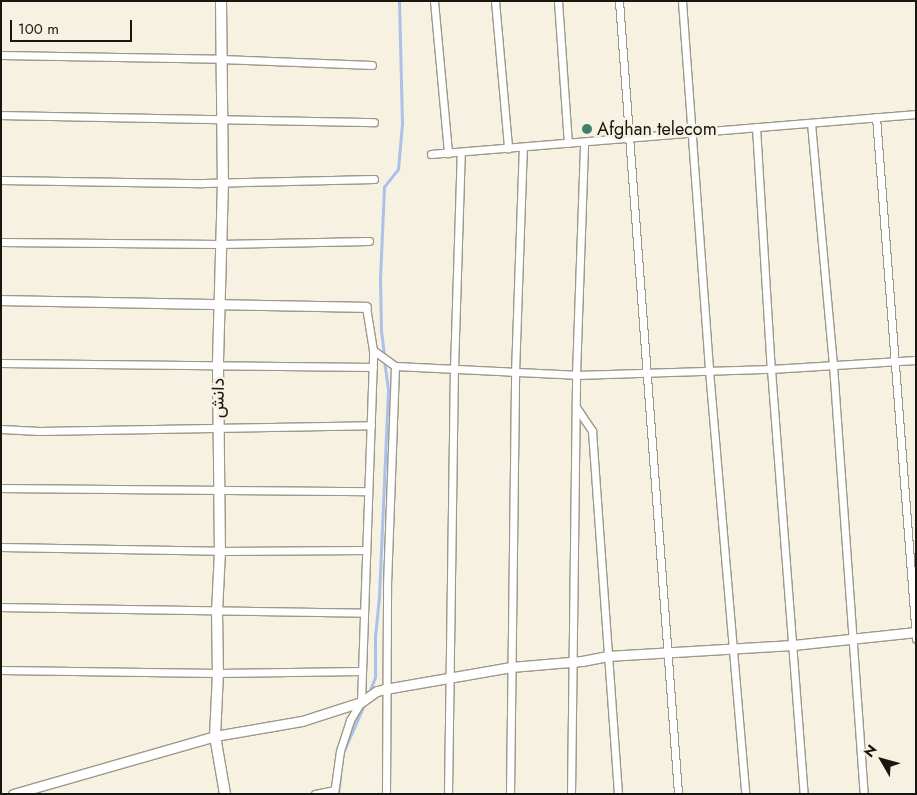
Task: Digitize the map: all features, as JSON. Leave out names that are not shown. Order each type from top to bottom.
[{"type":"main road","name":"دانش","points":[[221,1],[223,182],[218,366],[220,551],[215,736],[225,794]]},
{"type":"street","points":[[434,1],[448,153]]},
{"type":"street","points":[[495,1],[508,148]]},
{"type":"street","points":[[558,1],[568,143]]},
{"type":"street","points":[[619,1],[628,138],[648,372],[666,653],[678,794]]},
{"type":"street","points":[[682,1],[709,370],[745,794]]},
{"type":"street","points":[[1,55],[221,58],[372,65]]},
{"type":"street","points":[[431,154],[916,114]]},
{"type":"street","points":[[1,116],[374,122]]},
{"type":"street","points":[[876,117],[916,638]]},
{"type":"street","points":[[811,123],[833,365],[864,794]]},
{"type":"street","points":[[756,127],[771,369],[804,794]]},
{"type":"street","points":[[571,794],[576,375],[584,142]]},
{"type":"street","points":[[510,794],[515,373],[523,147]]},
{"type":"street","points":[[448,794],[454,369],[461,152]]},
{"type":"street","points":[[1,180],[139,183],[374,179]]},
{"type":"street","points":[[1,242],[220,244],[369,241]]},
{"type":"street","points":[[1,300],[366,307],[374,350],[361,702],[350,720],[340,751],[334,792],[315,794]]},
{"type":"street","points":[[374,350],[395,366],[576,375],[771,369],[916,360]]},
{"type":"street","points":[[1,363],[373,368]]},
{"type":"street","points":[[386,794],[381,690],[395,366]]},
{"type":"street","points":[[576,407],[592,431],[618,794]]},
{"type":"street","points":[[1,428],[39,431],[371,425]]},
{"type":"street","points":[[1,488],[368,491]]},
{"type":"street","points":[[1,547],[220,551],[366,550]]},
{"type":"street","points":[[1,607],[364,613]]},
{"type":"street","points":[[13,794],[215,736],[302,721],[361,702],[381,690],[511,667],[573,662],[607,656],[793,645],[916,632]]},
{"type":"street","points":[[1,670],[218,674],[362,672]]},
{"type":"waterway","points":[[384,355],[381,331],[380,279],[384,187],[398,169],[402,124],[399,1]]},
{"type":"waterway","points":[[369,693],[375,677],[375,637],[379,597],[388,389],[384,360]]},
{"type":"waterway","points":[[342,755],[364,705]]},
{"type":"waterway","points":[[338,794],[340,778]]},
{"type":"place","name":"Afghan telecom","points":[[587,129]]}]
